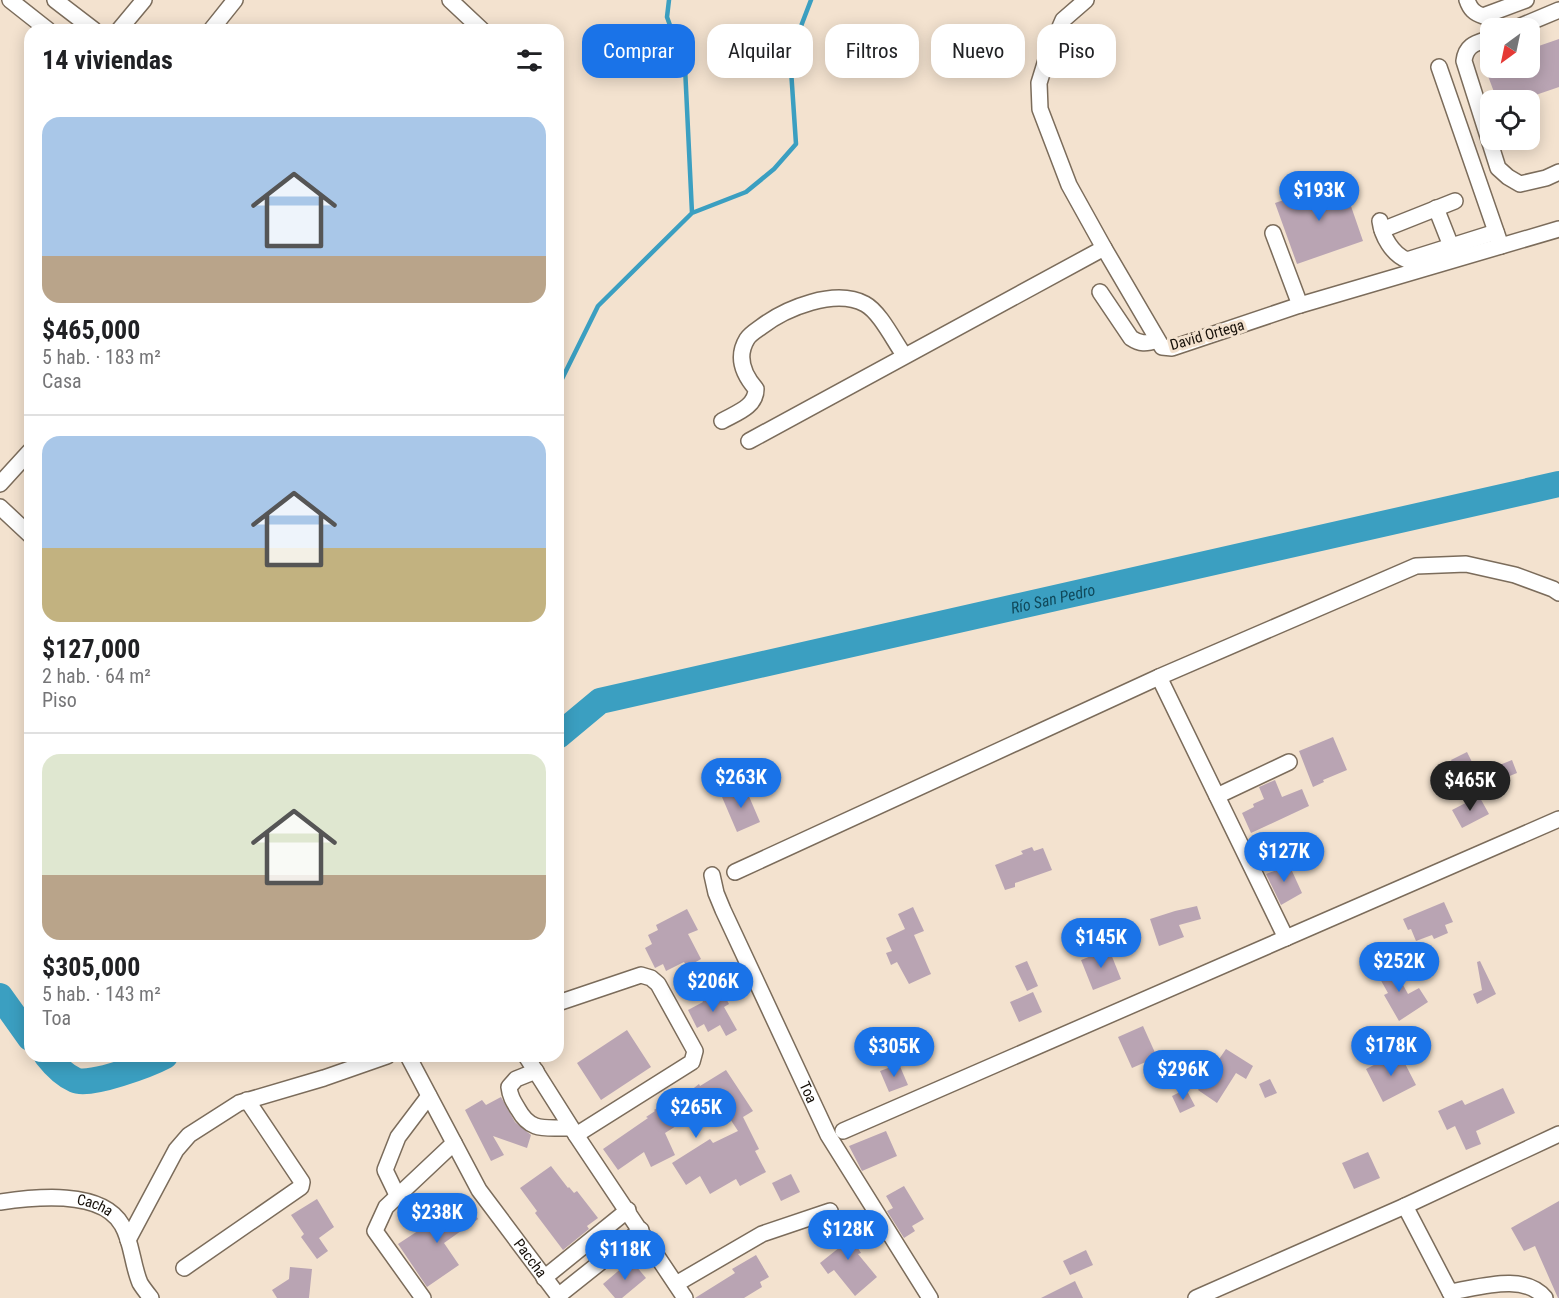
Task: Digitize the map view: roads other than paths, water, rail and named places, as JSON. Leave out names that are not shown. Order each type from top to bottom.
[{"type":"street","points":[[10,0],[40,24]]},
{"type":"street","points":[[55,0],[86,24]]},
{"type":"street","points":[[124,24],[144,0]]},
{"type":"street","points":[[216,24],[235,0]]},
{"type":"street","points":[[450,0],[476,24]]},
{"type":"street","name":"David Ortega","points":[[1086,0],[1063,20],[1047,57],[1039,83],[1040,109],[1069,185],[1162,347],[1172,348],[1498,239],[1559,229]]},
{"type":"street","points":[[1467,0],[1469,8],[1483,16],[1526,0]]},
{"type":"street","points":[[1540,18],[1559,10]]},
{"type":"street","points":[[1480,42],[1469,46],[1465,52],[1464,61],[1498,168],[1520,184],[1546,178],[1559,172]]},
{"type":"street","points":[[1439,67],[1498,239],[1451,246],[1407,260],[1399,257],[1391,249],[1381,225],[1455,201]]},
{"type":"street","points":[[1436,208],[1451,246]]},
{"type":"street","points":[[1273,233],[1300,306]]},
{"type":"street","points":[[749,441],[1104,248]]},
{"type":"street","points":[[1100,292],[1131,338],[1138,343],[1157,340]]},
{"type":"street","points":[[722,421],[752,404],[755,398],[756,388],[745,376],[742,363],[743,350],[748,337],[770,320],[792,309],[818,300],[850,299],[866,305],[881,321],[904,355]]},
{"type":"street","points":[[0,484],[24,458]]},
{"type":"street","points":[[0,507],[24,529]]},
{"type":"street","points":[[735,872],[1159,677],[1416,566],[1466,564],[1515,576],[1559,593]]},
{"type":"street","points":[[1159,677],[1286,938]]},
{"type":"street","points":[[1217,796],[1289,762]]},
{"type":"street","points":[[843,1131],[1559,819]]},
{"type":"street","name":"Toa","points":[[712,875],[723,910],[828,1136],[930,1298]]},
{"type":"street","points":[[536,1071],[516,1079],[509,1087],[510,1095],[524,1120],[536,1127],[574,1131],[692,1062],[695,1051],[658,984],[646,976],[641,975],[564,1001]]},
{"type":"street","points":[[128,1240],[176,1149],[189,1135],[247,1100],[372,1062]]},
{"type":"street","name":"Paccha","points":[[411,1062],[479,1190],[559,1297]]},
{"type":"street","points":[[530,1062],[685,1298]]},
{"type":"street","points":[[398,1197],[385,1170],[398,1137],[429,1096]]},
{"type":"street","points":[[184,1268],[301,1187],[302,1182],[247,1100]]},
{"type":"street","points":[[1196,1298],[1405,1206],[1559,1134]]},
{"type":"street","points":[[423,1298],[375,1231],[386,1208],[454,1143]]},
{"type":"street","name":"Cacha","points":[[0,1202],[20,1199],[66,1199],[90,1201],[109,1210],[122,1223],[140,1284],[151,1298]]},
{"type":"street","points":[[1405,1206],[1451,1295],[1518,1283],[1532,1287],[1545,1298]]},
{"type":"street","points":[[544,1278],[628,1210]]},
{"type":"street","points":[[676,1284],[762,1234],[830,1211]]},
{"type":"street","points":[[559,1297],[641,1230]]},
{"type":"waterway","points":[[669,0],[667,17],[685,67],[692,213]]},
{"type":"waterway","points":[[564,375],[598,306],[692,213],[746,192],[774,169],[796,144],[790,55],[811,0]]},
{"type":"waterway","name":"Río San Pedro","points":[[564,731],[600,701],[1559,484]]},
{"type":"waterway","name":"Río San Pedro","points":[[0,996],[24,1030]]},
{"type":"waterway","name":"Río San Pedro","points":[[52,1062],[75,1080],[83,1081],[106,1078],[152,1062]]}]
